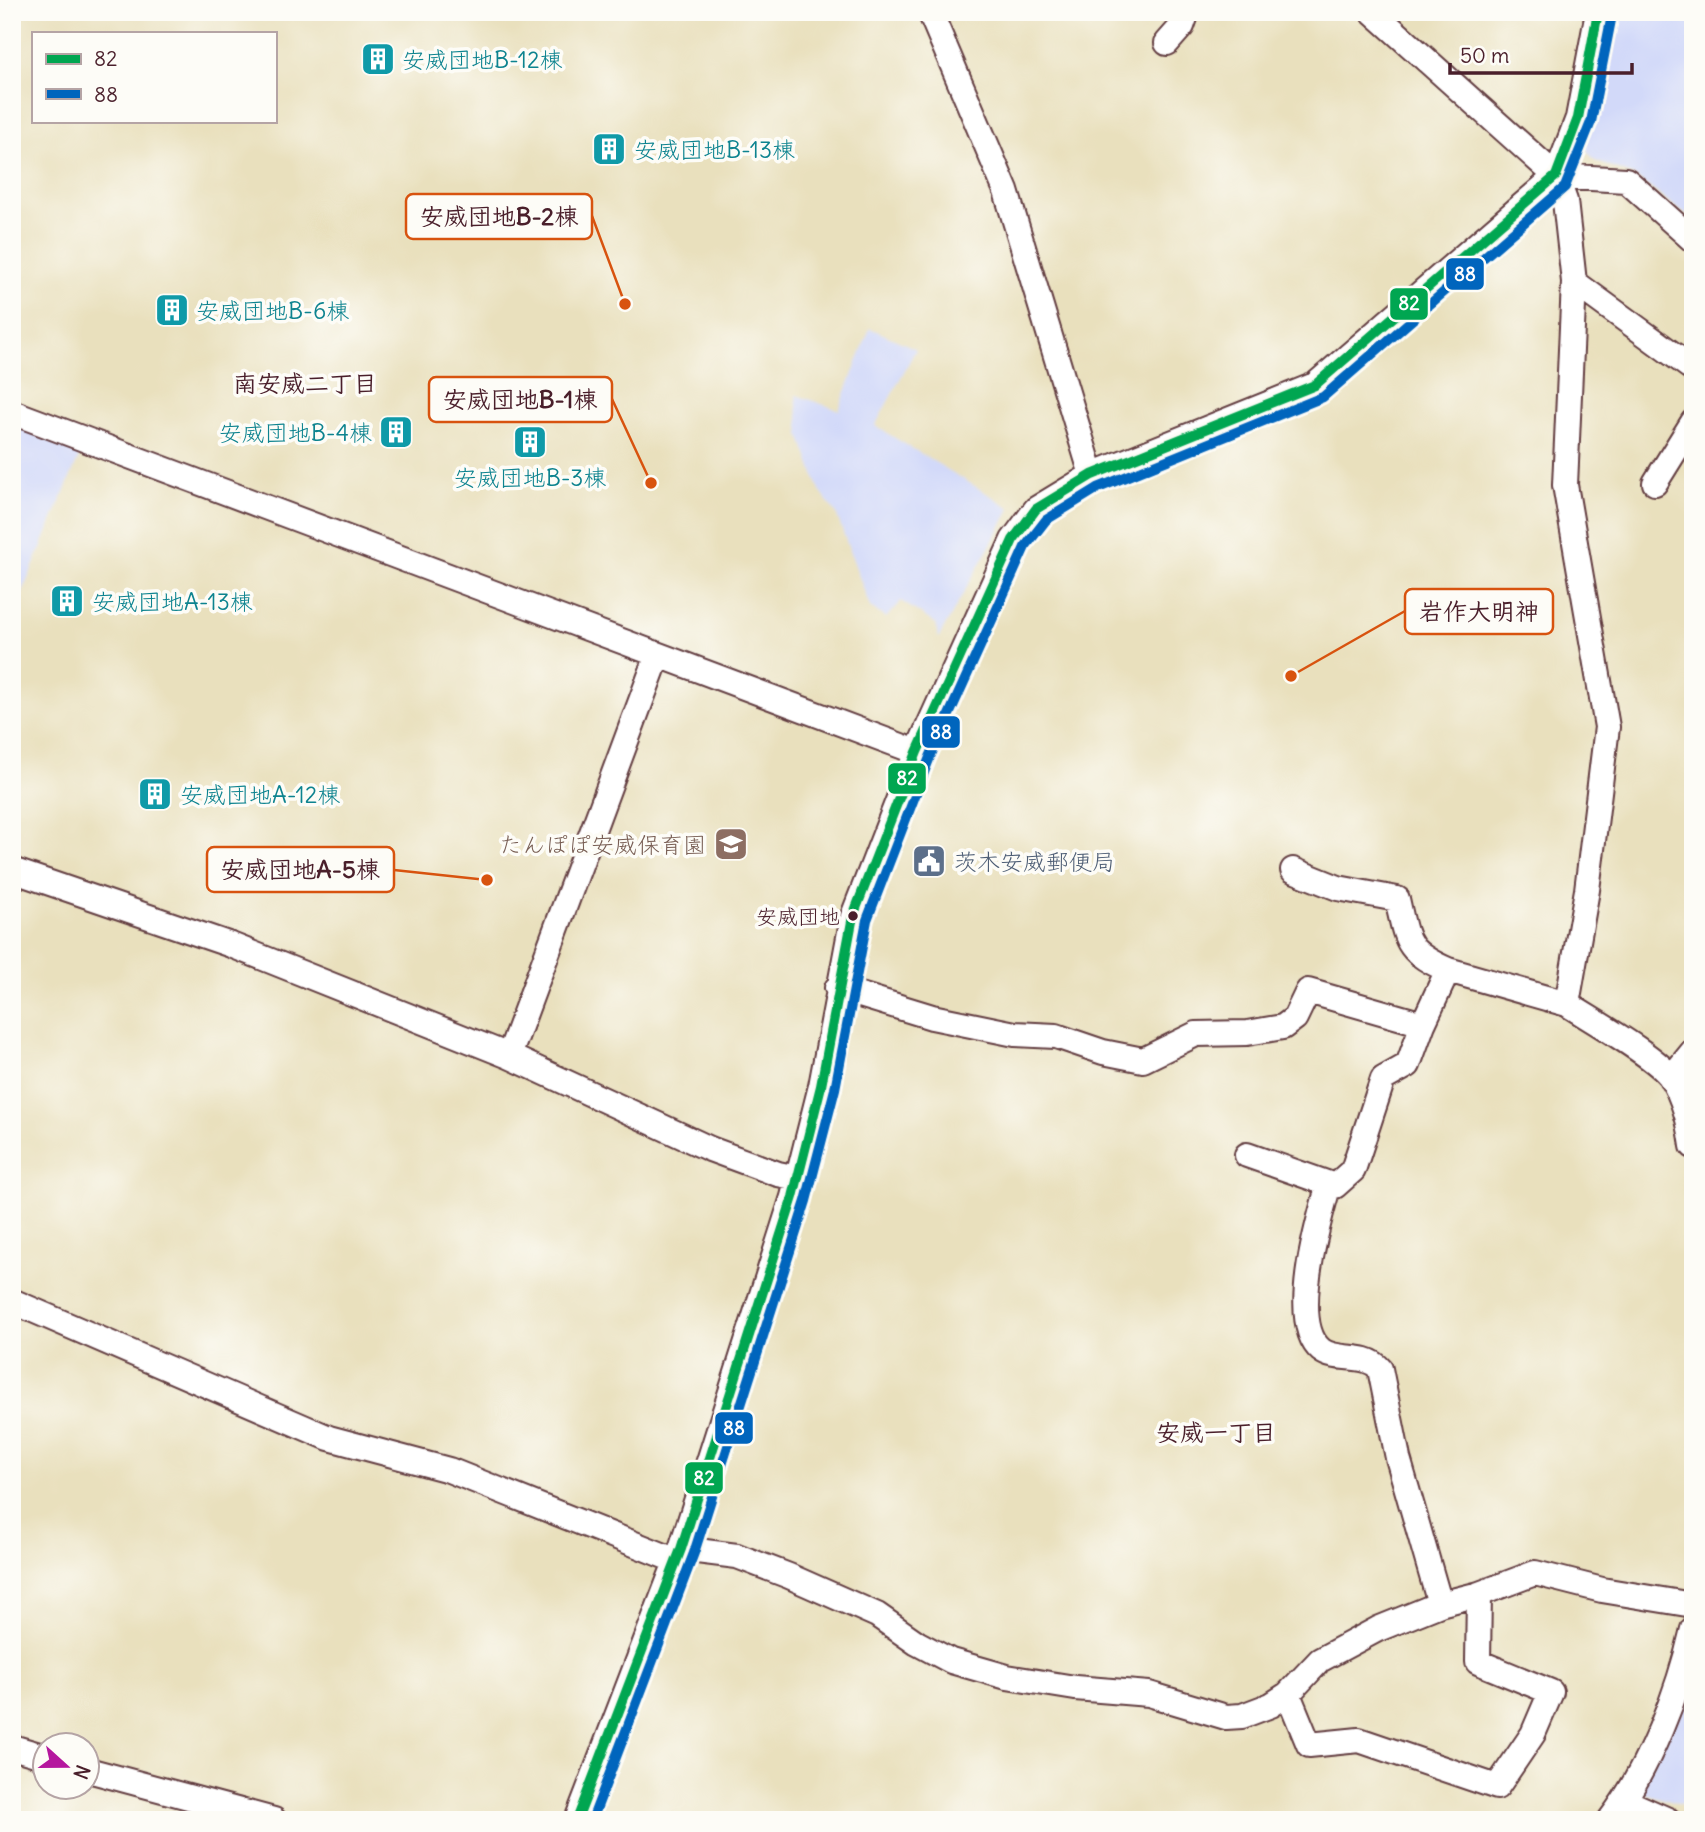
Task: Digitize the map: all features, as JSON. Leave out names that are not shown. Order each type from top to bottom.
[{"type":"street","points":[[930,12],[1006,191],[1092,475]]},
{"type":"street","points":[[1167,43],[1182,26],[1187,12]]},
{"type":"street","points":[[1373,12],[1556,176],[1565,201],[1574,282],[1564,485],[1607,727],[1587,890],[1567,1004]]},
{"type":"street","points":[[577,1820],[679,1555],[798,1178],[821,1086],[837,988],[853,916],[917,752],[1013,540],[1036,509],[1092,475],[1315,385],[1556,176],[1578,118],[1598,12]]},
{"type":"street","points":[[1556,176],[1626,180],[1693,240]]},
{"type":"street","points":[[1574,282],[1693,369]]},
{"type":"street","points":[[12,412],[917,752]]},
{"type":"street","points":[[1655,483],[1693,422]]},
{"type":"street","points":[[509,1056],[658,655]]},
{"type":"street","points":[[12,870],[231,945],[509,1056],[710,1149],[778,1174],[798,1178]]},
{"type":"street","points":[[1293,870],[1338,888],[1397,898],[1401,922],[1414,952],[1448,970],[1567,1004],[1633,1047],[1671,1078],[1690,1123],[1693,1146]]},
{"type":"street","points":[[1247,1154],[1335,1186],[1353,1170],[1383,1079],[1408,1065],[1448,970]]},
{"type":"street","points":[[837,988],[932,1017],[1015,1034],[1056,1036],[1103,1052],[1143,1060],[1196,1034],[1247,1033],[1283,1027],[1295,1018],[1308,992],[1423,1024]]},
{"type":"street","points":[[1671,1078],[1693,1051]]},
{"type":"street","points":[[1329,1184],[1310,1251],[1307,1306],[1314,1342],[1323,1352],[1368,1360],[1380,1369],[1398,1458],[1440,1604]]},
{"type":"street","points":[[12,1301],[93,1333],[329,1438],[449,1470],[679,1555],[737,1556],[877,1615],[900,1632],[951,1661],[1007,1677],[1075,1688],[1149,1694],[1226,1717],[1255,1711],[1288,1694],[1320,1660],[1378,1629],[1440,1604],[1479,1594],[1535,1573],[1602,1590],[1693,1605]]},
{"type":"street","points":[[1288,1694],[1309,1745],[1359,1740],[1497,1787],[1533,1734],[1550,1692],[1478,1662],[1479,1594]]},
{"type":"street","points":[[1668,1820],[1617,1810],[1667,1709],[1685,1664],[1693,1629]]},
{"type":"street","points":[[12,1747],[32,1753]]},
{"type":"street","points":[[102,1774],[274,1820]]},
{"type":"shaded area","points":[[1608,12],[1693,12],[1693,220],[1634,176],[1595,161],[1582,145]]},
{"type":"shaded area","points":[[870,328],[916,349],[875,426],[1011,508],[938,639],[936,624],[901,601],[886,618],[870,607],[836,513],[820,491],[800,435],[796,395],[839,410]]},
{"type":"shaded area","points":[[12,412],[86,440],[12,617]]},
{"type":"shaded area","points":[[1693,1655],[1693,1808],[1641,1792]]},
{"type":"transit line","name":"82","points":[[577,1820],[681,1549],[793,1197],[821,1086],[853,916],[917,752],[1013,540],[1036,509],[1092,475],[1315,385],[1556,176],[1578,118],[1598,12]]},
{"type":"transit line","name":"88","points":[[592,1820],[694,1553],[806,1201],[835,1089],[867,920],[930,757],[1025,547],[1046,520],[1098,488],[1323,397],[1565,187],[1591,122],[1612,15]]},
{"type":"place","name":"安威団地B-12棟","points":[[378,59]]},
{"type":"place","name":"安威団地B-13棟","points":[[609,149]]},
{"type":"place","name":"安威団地B-2棟","points":[[625,304]]},
{"type":"place","name":"安威団地B-6棟","points":[[172,310]]},
{"type":"place","name":"安威団地B-4棟","points":[[396,432]]},
{"type":"place","name":"安威団地B-3棟","points":[[530,442]]},
{"type":"place","name":"安威団地B-1棟","points":[[651,483]]},
{"type":"place","name":"安威団地A-13棟","points":[[67,601]]},
{"type":"place","name":"岩作大明神","points":[[1291,676]]},
{"type":"place","name":"安威団地A-12棟","points":[[155,794]]},
{"type":"place","name":"たんぽぽ安威保育園","points":[[731,844]]},
{"type":"place","name":"茨木安威郵便局","points":[[929,861]]},
{"type":"place","name":"安威団地A-5棟","points":[[487,880]]},
{"type":"place","name":"安威団地","points":[[853,916]]},
{"type":"district","name":"南安威二丁目","points":[[305,383]]},
{"type":"district","name":"安威一丁目","points":[[1216,1432]]}]
